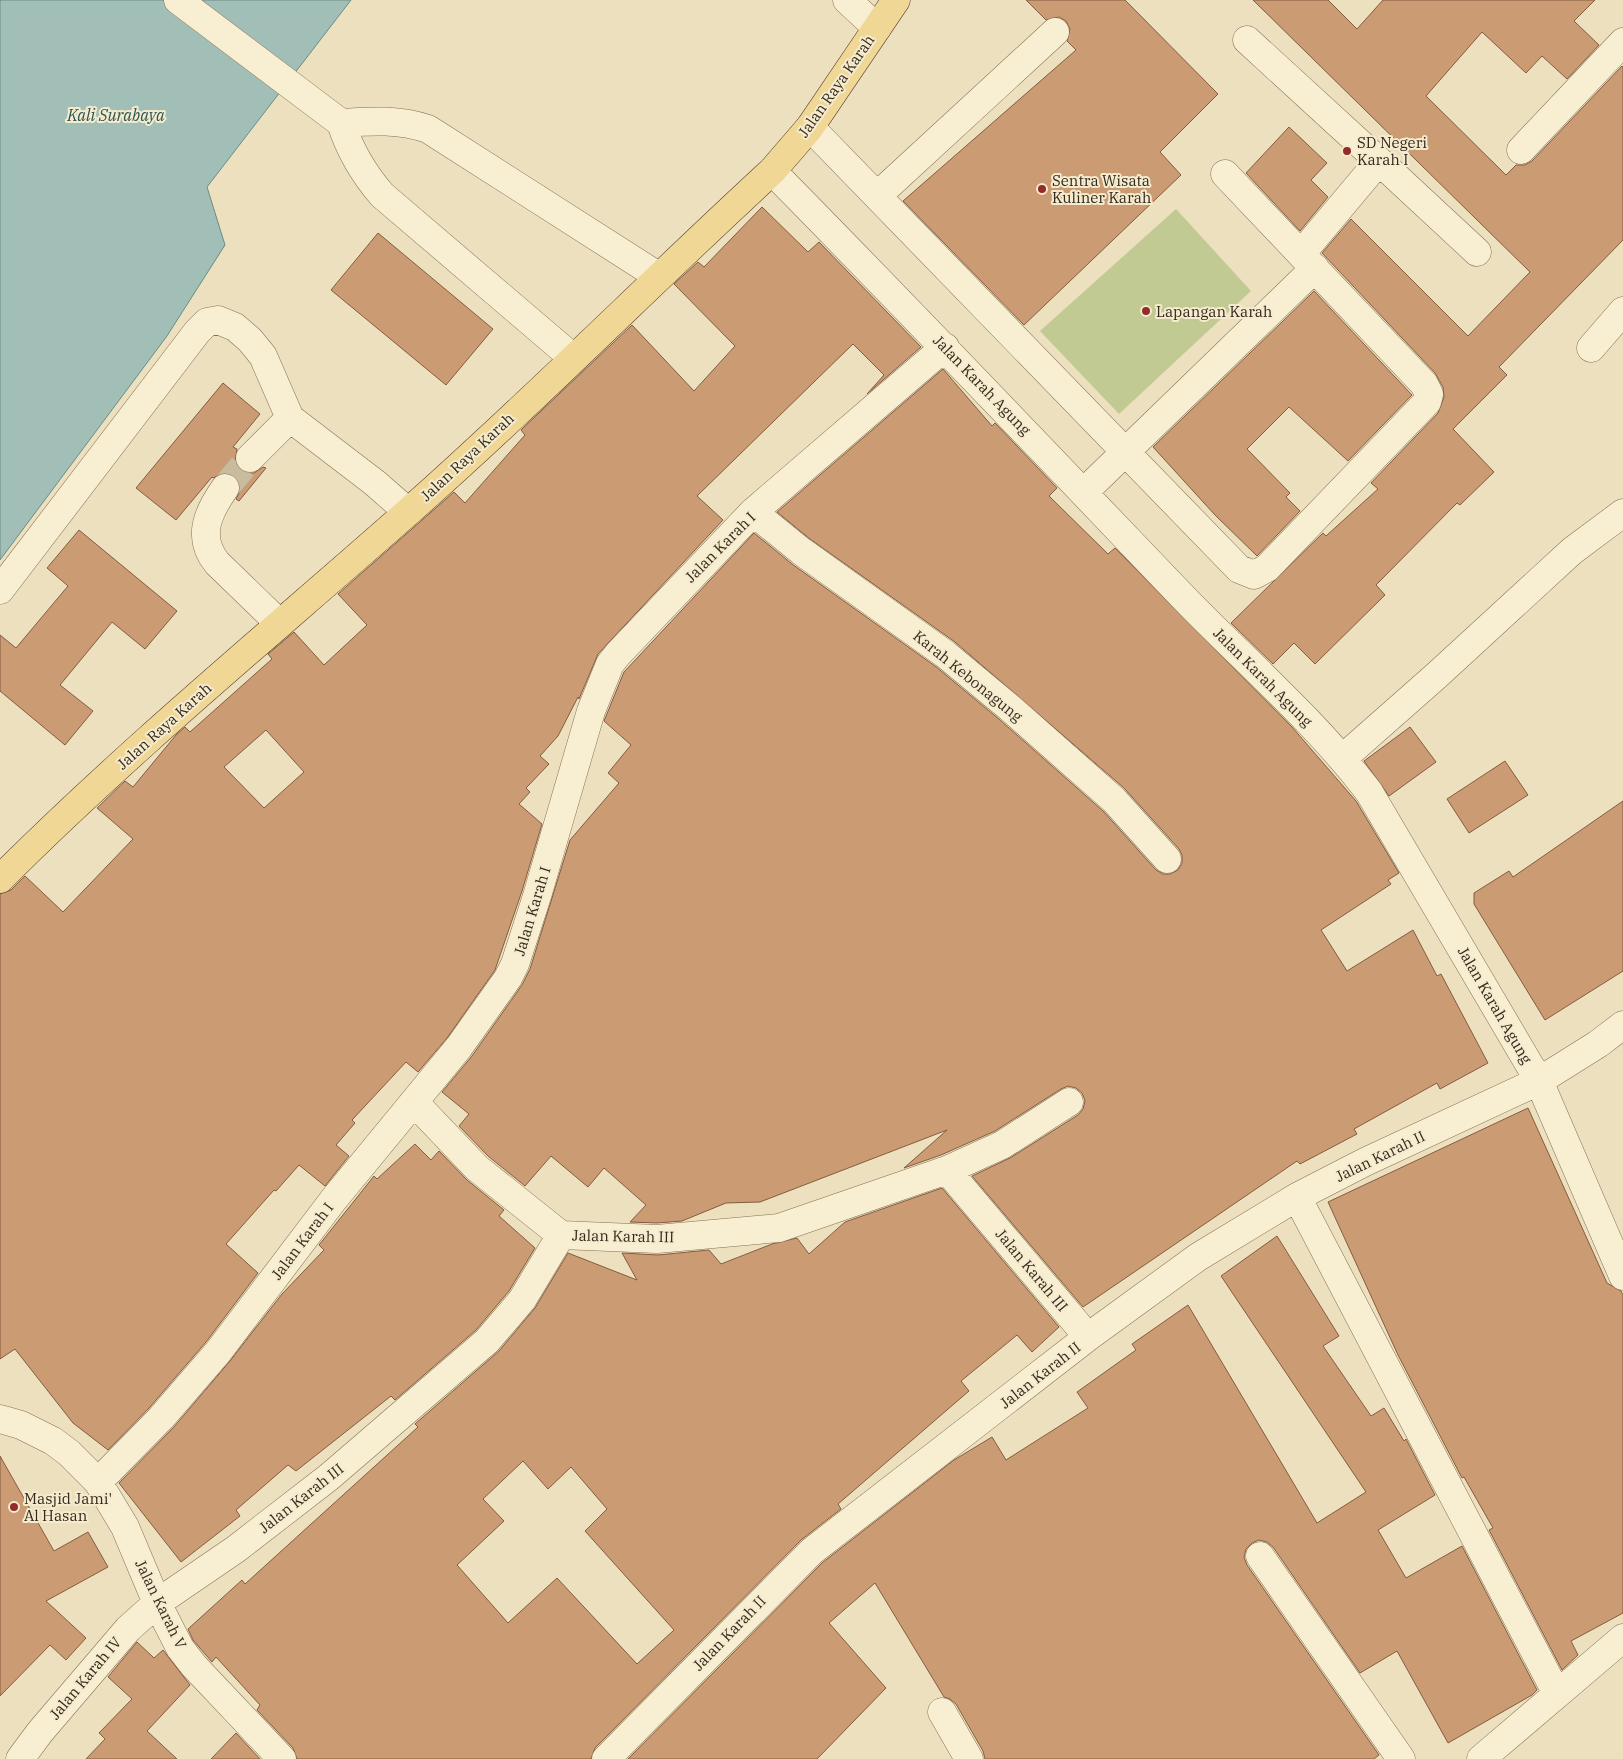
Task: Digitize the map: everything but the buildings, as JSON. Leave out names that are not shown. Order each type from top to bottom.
[{"type":"main road","name":"Jalan Raya Karah","points":[[0,879],[55,824],[279,623],[408,512],[772,171],[810,127],[896,0]]},
{"type":"street","points":[[178,0],[334,118],[366,176],[382,195],[573,358]]},
{"type":"street","points":[[847,0],[877,28]]},
{"type":"street","points":[[877,196],[1056,32]]},
{"type":"street","points":[[1247,40],[1477,252]]},
{"type":"street","points":[[1521,150],[1623,42]]},
{"type":"street","points":[[334,118],[407,122],[428,129],[658,276]]},
{"type":"street","points":[[810,127],[1239,569],[1254,576],[1267,568],[1429,398],[1424,384],[1225,174]]},
{"type":"street","points":[[1084,492],[1125,452],[1308,261],[1379,161]]},
{"type":"street","name":"Jalan Karah Agung","points":[[772,171],[945,347],[1186,599],[1343,758],[1370,792],[1539,1081],[1623,1276]]},
{"type":"street","points":[[1591,348],[1623,311]]},
{"type":"street","points":[[0,590],[190,341],[207,322],[218,320],[226,322],[257,347],[290,418],[376,482],[408,512]]},
{"type":"street","name":"Jalan Karah I","points":[[98,1482],[162,1418],[218,1352],[334,1199],[459,1047],[515,964],[537,896],[591,711],[610,664],[630,638],[753,512],[945,347]]},
{"type":"street","points":[[250,458],[290,418]]},
{"type":"street","points":[[225,488],[213,506],[205,524],[206,543],[209,551],[217,562],[279,623]]},
{"type":"street","name":"Karah Kebonagung","points":[[753,512],[801,551],[945,654],[1010,708],[1114,800],[1166,859]]},
{"type":"street","points":[[1343,758],[1436,676],[1572,550],[1623,513]]},
{"type":"street","name":"Jalan Karah II","points":[[606,1759],[812,1551],[1088,1338],[1198,1257],[1297,1197],[1365,1162],[1539,1081],[1598,1044],[1623,1025]]},
{"type":"street","points":[[414,1102],[477,1168],[561,1235]]},
{"type":"street","points":[[947,1170],[1002,1145],[1069,1102]]},
{"type":"street","name":"Jalan Karah III","points":[[157,1603],[236,1549],[329,1477],[487,1341],[522,1300],[561,1235],[657,1239],[779,1228],[947,1170],[1088,1338]]},
{"type":"street","points":[[1297,1197],[1557,1694]]},
{"type":"street","name":"Jalan Karah V","points":[[0,1419],[21,1425],[53,1441],[98,1482],[125,1527],[157,1603],[180,1648],[194,1666],[282,1759]]},
{"type":"street","points":[[1260,1556],[1401,1759]]},
{"type":"street","name":"Jalan Karah IV","points":[[20,1759],[103,1655],[157,1603]]},
{"type":"street","points":[[1481,1759],[1512,1748],[1557,1694],[1623,1638]]},
{"type":"street","points":[[942,1712],[969,1759]]},
{"type":"green space","name":"Lapangan Karah","points":[[1176,209],[1251,291],[1119,414],[1040,331]]},
{"type":"water","name":"Kali Surabaya","points":[[0,0],[351,0],[207,187],[225,245],[167,336],[0,560]]},
{"type":"tunnel","points":[[225,488],[250,458]]},
{"type":"place","name":"SD Negeri Karah I","points":[[1347,151]]},
{"type":"place","name":"Sentra Wisata Kuliner Karah","points":[[1042,189]]},
{"type":"place","name":"Lapangan Karah","points":[[1146,311]]},
{"type":"place","name":"Masjid Jami' Al Hasan","points":[[14,1507]]}]
